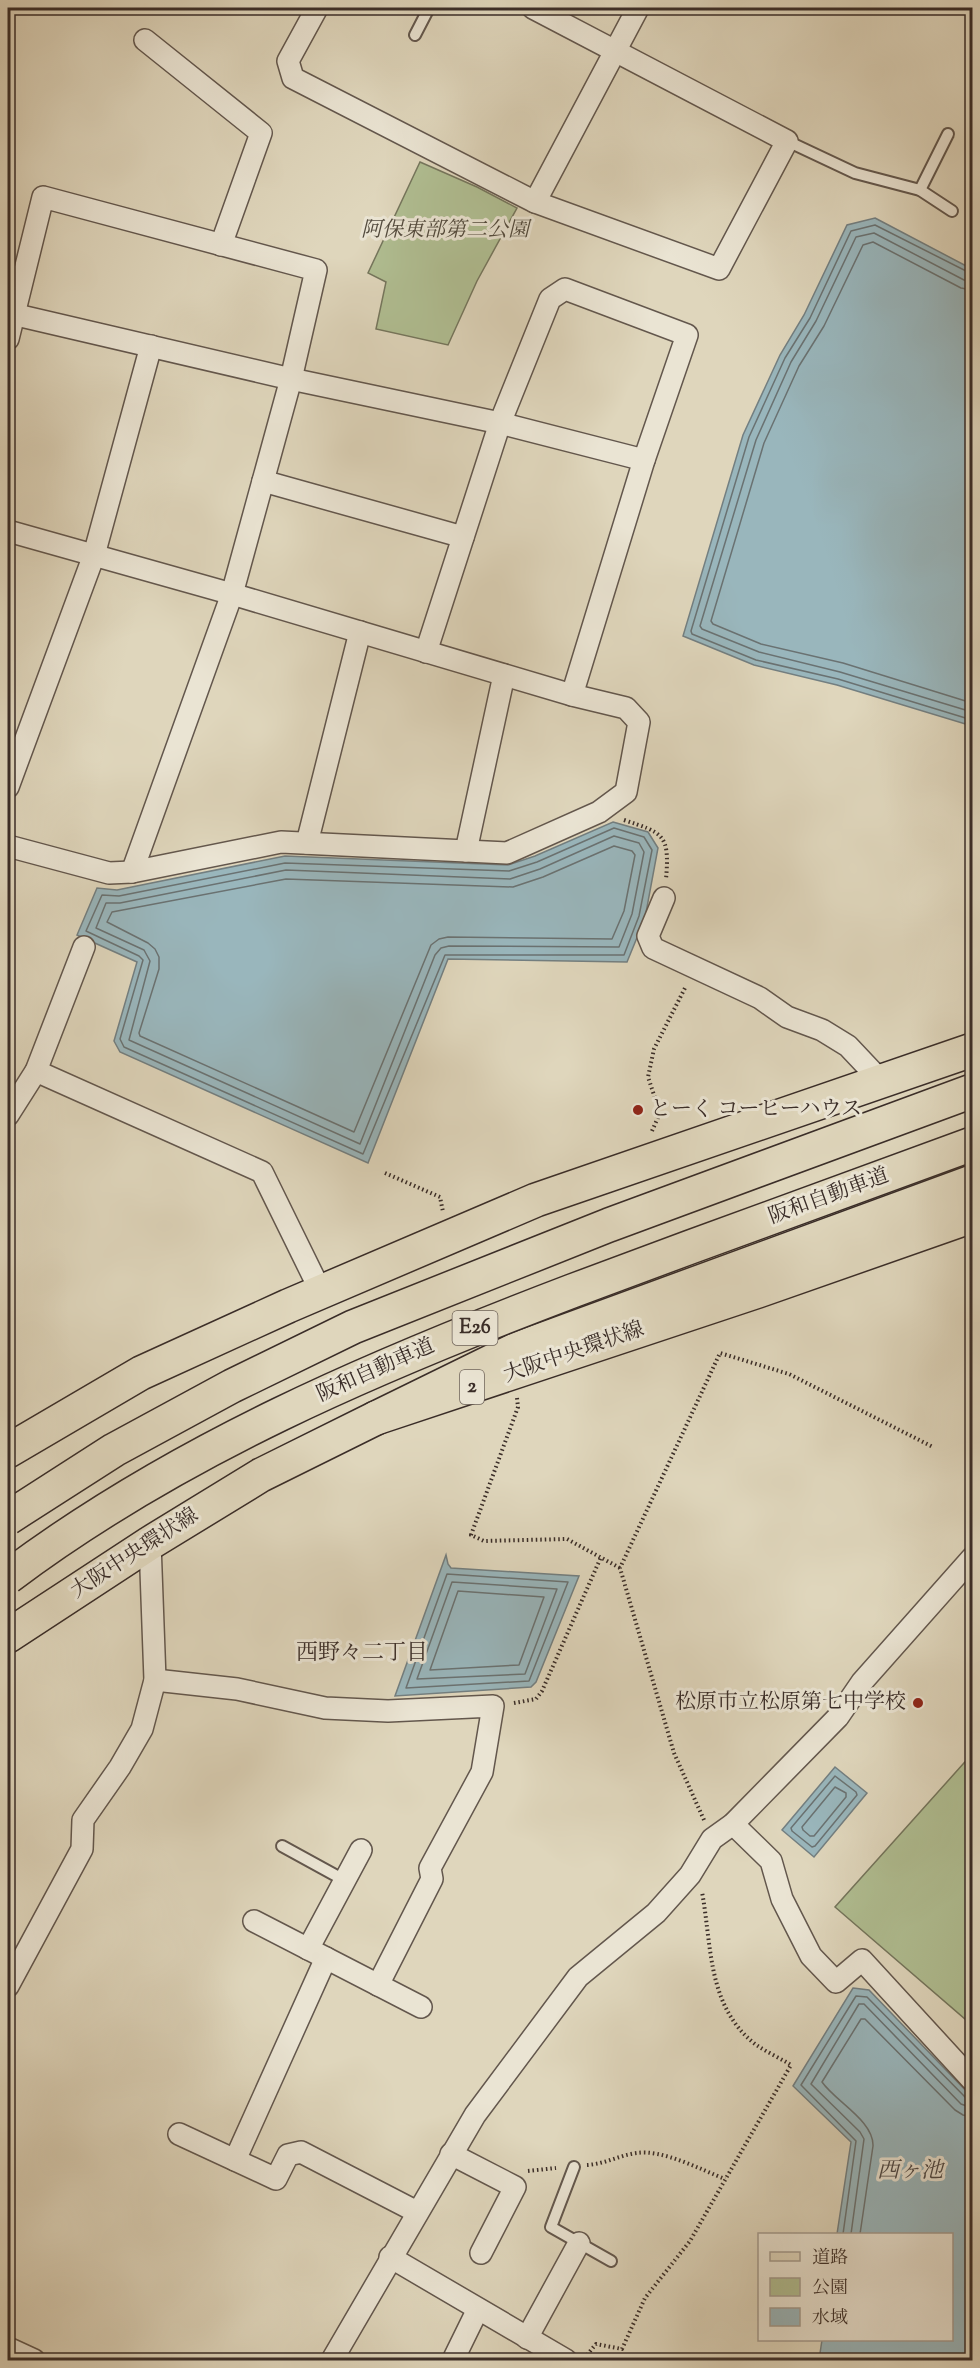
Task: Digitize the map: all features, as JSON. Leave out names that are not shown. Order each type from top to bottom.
[{"type":"main road","points":[[8,1451],[141,1373],[321,1292],[536,1200],[972,1050]]},
{"type":"main road","name":"E26","points":[[8,1518],[114,1450],[232,1386],[353,1327],[609,1225],[972,1091]]},
{"type":"main road","name":"阪和自動車道","points":[[8,1577],[138,1490],[258,1425],[368,1372],[625,1271],[972,1144]]},
{"type":"main road","points":[[376,1418],[517,1349],[972,1182]]},
{"type":"main road","name":"大阪中央環状線","points":[[8,1636],[150,1543],[261,1475],[376,1418],[735,1299],[972,1216]]},
{"type":"street","points":[[316,8],[288,61],[293,78],[535,202],[719,269],[787,141],[533,8]]},
{"type":"street","points":[[535,202],[638,8]]},
{"type":"street","points":[[145,40],[261,133],[221,244]]},
{"type":"street","points":[[8,339],[11,314],[43,196],[316,270],[291,379],[232,594],[132,872]]},
{"type":"street","points":[[426,652],[500,423],[550,299],[565,289],[687,335],[644,460],[572,695]]},
{"type":"street","points":[[11,314],[291,379],[500,423],[644,460]]},
{"type":"street","points":[[8,787],[94,555],[151,346]]},
{"type":"street","points":[[263,481],[463,537]]},
{"type":"street","points":[[8,531],[232,594],[572,695],[626,708],[639,722],[626,792],[599,812],[507,853],[281,842],[132,872],[109,873],[8,846]]},
{"type":"street","points":[[307,843],[360,632]]},
{"type":"street","points":[[466,851],[504,675]]},
{"type":"street","points":[[664,898],[648,936],[653,948],[760,998],[787,1017],[822,1030],[848,1046],[882,1081]]},
{"type":"street","points":[[8,1116],[36,1071],[84,947]]},
{"type":"street","points":[[36,1071],[262,1172],[321,1292]]},
{"type":"street","points":[[8,1986],[82,1849],[83,1820],[120,1767],[142,1729],[155,1680],[150,1543]]},
{"type":"street","points":[[332,2361],[475,2115],[578,1977],[656,1913],[693,1870],[712,1839],[733,1824],[838,1717],[862,1682],[972,1558]]},
{"type":"street","points":[[155,1680],[237,1689],[325,1708],[388,1711],[493,1706],[482,1772],[430,1868],[432,1879],[378,1985]]},
{"type":"street","points":[[733,1824],[771,1861],[782,1899],[811,1956],[836,1982],[862,1960],[972,2080]]},
{"type":"street","points":[[236,2160],[344,1880],[360,1850]]},
{"type":"street","points":[[254,1921],[421,2007]]},
{"type":"street","points":[[179,2134],[276,2179],[288,2155],[302,2152],[417,2212]]},
{"type":"street","points":[[451,2154],[515,2187],[481,2253]]},
{"type":"street","points":[[527,2338],[579,2243]]},
{"type":"street","points":[[390,2258],[566,2361]]},
{"type":"street","points":[[453,2361],[478,2309]]},
{"type":"street","points":[[8,2348],[34,2361]]},
{"type":"lane","points":[[414,35],[429,8]]},
{"type":"lane","points":[[920,190],[948,134]]},
{"type":"lane","points":[[787,141],[855,173],[920,190],[951,211]]},
{"type":"lane","points":[[282,1846],[344,1880]]},
{"type":"lane","points":[[574,2167],[551,2227],[611,2260]]},
{"type":"path","points":[[612,802],[623,820],[656,831],[662,837],[666,852],[664,898]]},
{"type":"path","points":[[654,1141],[651,1132],[660,1113],[648,1077],[654,1049],[696,968]]},
{"type":"path","points":[[712,1839],[674,1753],[620,1568],[720,1353],[789,1374],[933,1447]]},
{"type":"path","points":[[493,1706],[536,1699],[542,1691],[601,1557]]},
{"type":"path","points":[[583,2361],[596,2344],[622,2349],[645,2298],[690,2241],[791,2065],[756,2045],[738,2027],[723,2006],[711,1966],[702,1893],[693,1870]]},
{"type":"path","points":[[515,2187],[523,2172],[599,2164],[638,2152],[662,2155],[725,2179]]},
{"type":"green space","name":"阿保東部第二公園","points":[[420,162],[477,187],[517,208],[477,281],[448,345],[376,329],[386,282],[368,273]]},
{"type":"green space","points":[[972,1754],[972,2025],[835,1907]]},
{"type":"water","points":[[875,218],[972,269],[972,726],[837,685],[754,665],[683,636],[743,435],[780,355],[804,315],[847,225]]},
{"type":"water","points":[[613,822],[648,832],[658,848],[645,918],[627,962],[448,959],[368,1163],[120,1052],[114,1041],[137,962],[77,935],[97,888],[117,890],[285,856],[508,865],[535,856]]},
{"type":"water","points":[[446,1555],[451,1568],[579,1576],[536,1682],[531,1687],[395,1696]]},
{"type":"water","points":[[835,1767],[867,1793],[814,1857],[782,1830]]},
{"type":"water","name":"西ヶ池","points":[[853,1988],[869,1990],[972,2097],[972,2360],[819,2360],[822,2341],[953,2341],[953,2233],[837,2233],[851,2142],[793,2086]]},
{"type":"place","name":"とーく コーヒーハウス","points":[[638,1110]]},
{"type":"place","name":"松原市立松原第七中学校","points":[[918,1703]]},
{"type":"district","name":"西野々二丁目","points":[[362,1654]]}]
